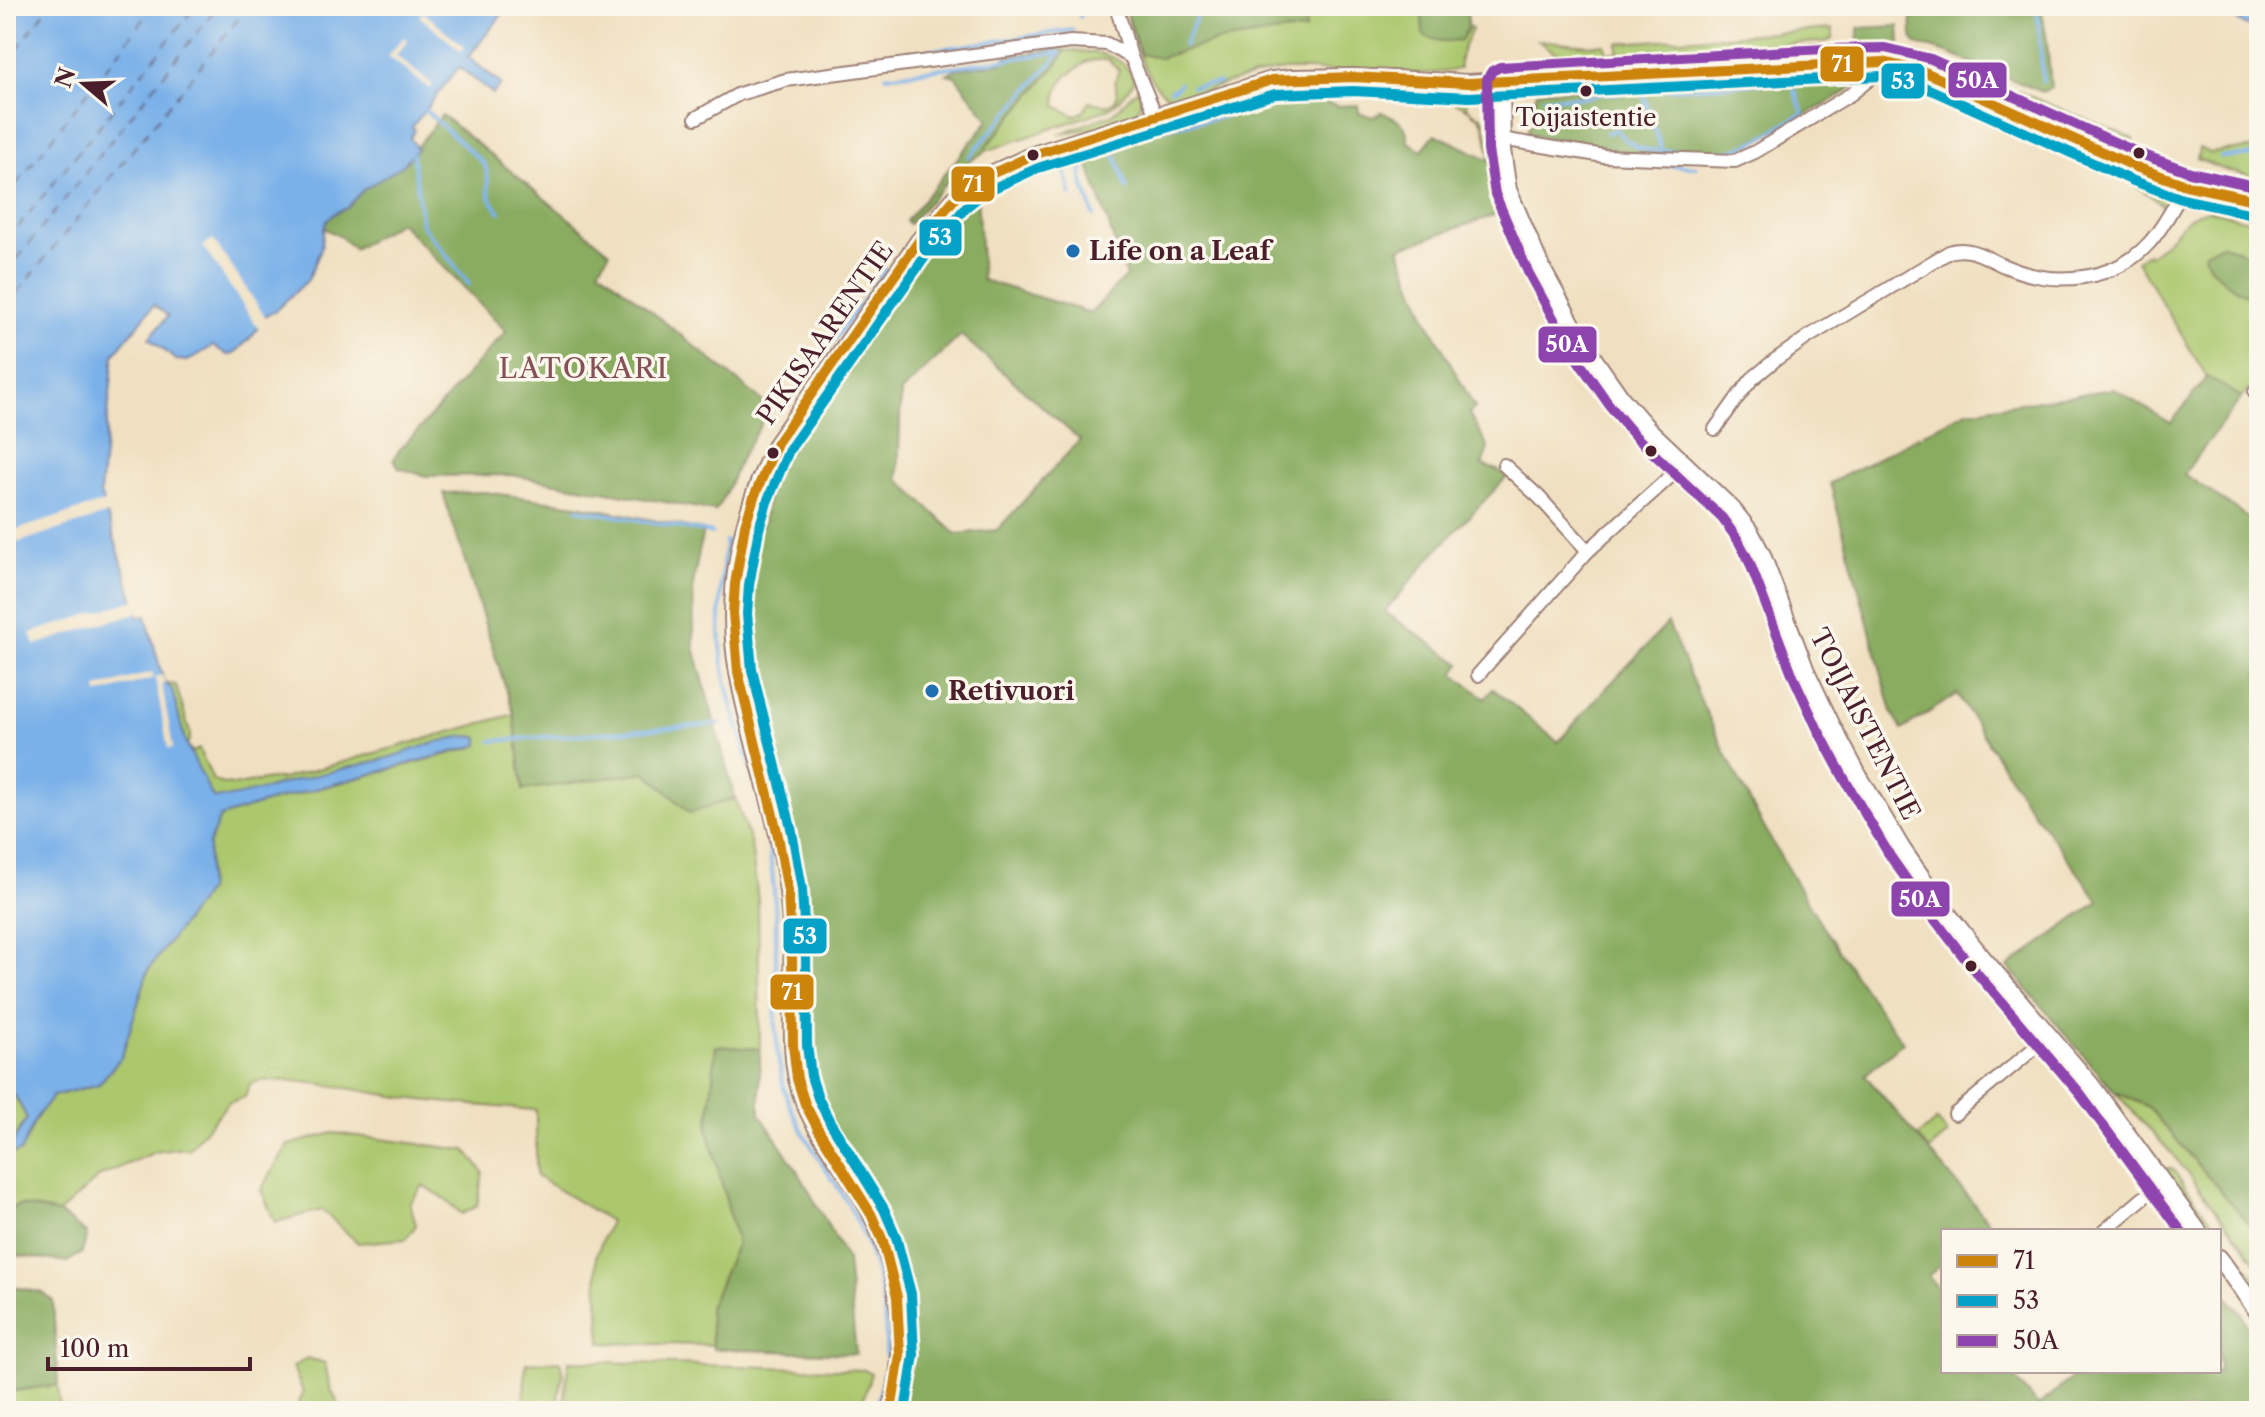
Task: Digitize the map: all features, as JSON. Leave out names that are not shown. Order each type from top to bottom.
[{"type":"street","points":[[1116,6],[1131,57],[1156,116]]},
{"type":"street","points":[[696,118],[739,94],[786,80],[1071,42],[1107,44],[1131,57]]},
{"type":"street","points":[[1501,139],[1604,156],[1735,161],[1851,94],[1872,77],[1883,62]]},
{"type":"street","name":"PIKISAARENTIE","points":[[891,1411],[901,1350],[893,1272],[872,1218],[812,1121],[798,1085],[793,1046],[793,955],[785,867],[744,701],[734,647],[733,611],[744,526],[759,478],[777,443],[918,242],[956,197],[989,173],[1033,155],[1255,85],[1292,78],[1353,77],[1468,83],[1883,62],[1925,72],[2133,165],[2186,185],[2259,201]]},
{"type":"street","name":"TOIJAISTENTIE","points":[[1501,81],[1501,139],[1508,190],[1561,307],[1621,398],[1647,428],[1732,509],[1750,532],[1762,555],[1796,648],[1831,724],[1902,849],[1950,916],[2091,1085],[2196,1229]]},
{"type":"street","points":[[1715,429],[1752,379],[1775,360],[1949,252],[1965,249],[2017,271],[2041,277],[2088,277],[2113,268],[2139,253],[2159,230],[2186,185]]},
{"type":"street","points":[[1478,675],[1588,551],[1684,464]]},
{"type":"street","points":[[1504,465],[1539,497],[1588,551]]},
{"type":"street","points":[[1955,1114],[2048,1037]]},
{"type":"street","points":[[2106,1229],[2161,1183]]},
{"type":"street","points":[[2221,1261],[2259,1313]]},
{"type":"green space","points":[[1125,6],[1467,6],[1468,27],[1472,29],[1462,52],[1460,68],[1448,71],[1285,70],[1252,76],[1194,96],[1178,98],[1167,95],[1149,75],[1136,45]]},
{"type":"green space","points":[[1125,6],[1301,6],[1306,30],[1214,42],[1160,58],[1140,54]]},
{"type":"green space","points":[[1421,6],[1457,6],[1467,14],[1468,28],[1461,40],[1441,41],[1423,34]]},
{"type":"green space","points":[[1911,6],[2041,6],[2051,88],[2042,92],[1948,53],[1916,44],[1912,37]]},
{"type":"green space","points":[[1899,26],[1900,42],[1896,46],[1859,43],[1858,28]]},
{"type":"green space","points":[[1833,29],[1833,39],[1825,42],[1567,57],[1560,56],[1538,40],[1605,44],[1606,53],[1618,52],[1618,43]]},
{"type":"green space","points":[[1829,48],[1830,52],[1825,56],[1608,68],[1596,68],[1591,64],[1594,61],[1649,56]]},
{"type":"green space","points":[[1065,50],[1106,55],[1123,64],[1134,81],[1119,101],[1106,110],[986,151],[986,147],[1058,63]],"holes":[[[1108,59],[1119,70],[1115,81],[1116,100],[1107,105],[1090,102],[1083,112],[1075,116],[1056,106],[1057,91],[1066,76],[1088,61]]]},
{"type":"green space","points":[[1065,50],[1058,63],[986,147],[986,151],[959,168],[909,224],[906,221],[989,120],[955,76],[947,74],[955,69],[1001,63],[1007,56]]},
{"type":"green space","points":[[1863,50],[1912,54],[1951,64],[2134,139],[2129,151],[2090,140],[1930,66],[1910,59],[1864,54]]},
{"type":"green space","points":[[1857,70],[1862,78],[1842,95],[1732,155],[1619,153],[1600,145],[1527,135],[1537,92],[1577,90],[1579,95],[1590,95],[1593,90],[1634,83]]},
{"type":"green space","points":[[1916,77],[2159,186],[2167,200],[2165,213],[2146,238],[2143,237],[2162,213],[2163,207],[2159,202],[2119,174],[1915,81]]},
{"type":"green space","points":[[1389,86],[1442,91],[1466,97],[1471,111],[1442,98],[1388,91]]},
{"type":"green space","points":[[1311,87],[1318,100],[1337,106],[1358,105],[1359,113],[1374,117],[1382,112],[1401,122],[1408,142],[1422,150],[1435,134],[1490,160],[1504,212],[1399,248],[1427,320],[1475,408],[1469,413],[1488,448],[1482,465],[1508,476],[1435,552],[1385,612],[1461,664],[1454,674],[1485,698],[1493,689],[1558,742],[1668,623],[1717,734],[1771,840],[1833,942],[1903,1042],[1865,1075],[1990,1223],[1982,1229],[1941,1229],[1941,1265],[1928,1276],[1941,1292],[1941,1373],[2010,1373],[2038,1406],[2078,1373],[2221,1373],[2221,1289],[2242,1314],[2259,1349],[2259,1411],[903,1411],[913,1343],[897,1259],[878,1199],[829,1122],[810,1075],[796,858],[750,685],[744,634],[746,567],[764,522],[769,481],[807,417],[902,282],[946,224],[977,192],[982,280],[1091,313],[1126,276],[1083,148],[1223,113],[1252,103],[1281,88]],"holes":[[[961,335],[1080,440],[997,530],[956,534],[898,479],[901,392]]]},
{"type":"green space","points":[[1138,88],[1139,107],[1128,118],[1110,125],[1059,134],[1113,114]]},
{"type":"green space","points":[[442,115],[610,252],[599,269],[761,400],[767,410],[765,416],[715,511],[511,475],[426,476],[399,468],[394,459],[399,450],[506,331],[400,222],[354,249],[324,228],[328,219],[347,208],[363,190],[403,164]]},
{"type":"green space","points":[[2259,147],[2259,178],[2197,159],[2199,148],[2210,153]]},
{"type":"green space","points":[[2228,179],[2259,186],[2259,194],[2227,188]]},
{"type":"green space","points":[[2209,210],[2259,223],[2259,388],[2253,385],[2242,397],[2207,377],[2137,261],[2157,250],[2191,217]]},
{"type":"green space","points":[[2222,245],[2259,261],[2259,313],[2254,310],[2249,297],[2223,280],[2204,256],[2206,251]]},
{"type":"green space","points":[[2207,377],[2242,397],[2184,474],[2259,525],[2259,1238],[2148,1107],[2114,1091],[2008,967],[2099,901],[2025,801],[1957,694],[1902,730],[1892,712],[1830,483],[1967,411],[2114,389],[2171,423]]},
{"type":"green space","points":[[485,492],[577,505],[703,530],[693,584],[694,647],[735,798],[690,813],[646,772],[523,790],[514,714],[443,493]]},
{"type":"green space","points":[[165,683],[176,685],[190,733],[187,744],[192,752],[199,749],[213,780],[222,784],[239,785],[282,779],[514,714],[523,790],[646,772],[690,813],[735,798],[751,845],[758,901],[760,1049],[716,1047],[708,1129],[737,1243],[709,1308],[712,1345],[601,1343],[596,1256],[610,1221],[536,1176],[536,1110],[414,1099],[304,1082],[263,1081],[250,1084],[245,1097],[228,1103],[188,1150],[155,1152],[100,1176],[59,1213],[20,1205],[6,1210],[6,1086],[27,1118],[14,1140],[21,1151],[36,1118],[53,1096],[99,1084],[122,1056],[148,970],[207,891],[209,843],[220,817],[475,747],[405,755],[215,803],[192,770]]},
{"type":"green space","points":[[716,1046],[760,1049],[760,1114],[802,1178],[847,1260],[856,1354],[713,1349],[709,1308],[737,1243],[708,1129]]},
{"type":"green space","points":[[2114,1091],[2148,1107],[2248,1222],[2259,1238],[2259,1266],[2173,1155]]},
{"type":"green space","points":[[1937,1120],[1948,1134],[1929,1150],[1917,1137]]},
{"type":"green space","points":[[333,1133],[466,1150],[483,1172],[477,1206],[462,1214],[423,1186],[410,1203],[416,1225],[406,1239],[358,1243],[322,1210],[275,1222],[261,1190],[288,1145]]},
{"type":"green space","points":[[2168,1168],[2173,1170],[2218,1229],[2205,1229],[2163,1173]]},
{"type":"green space","points":[[20,1205],[59,1213],[87,1234],[82,1253],[67,1262],[6,1254],[6,1210]]},
{"type":"green space","points":[[2221,1233],[2259,1283],[2259,1299],[2221,1249]]},
{"type":"green space","points":[[6,1285],[43,1293],[53,1301],[58,1385],[6,1392]]},
{"type":"green space","points":[[307,1358],[325,1363],[330,1388],[339,1405],[328,1411],[296,1411],[303,1393],[293,1367]]},
{"type":"green space","points":[[560,1361],[563,1374],[555,1411],[523,1411],[526,1363]]},
{"type":"green space","points":[[569,1361],[866,1370],[871,1373],[860,1411],[562,1411]]},
{"type":"green space","points":[[58,1385],[60,1411],[6,1411],[6,1392]]},
{"type":"water","points":[[9,6],[509,6],[468,57],[501,84],[493,94],[459,67],[412,127],[415,130],[410,138],[417,149],[403,165],[363,190],[347,208],[328,219],[321,249],[308,280],[267,315],[234,354],[228,355],[213,346],[188,361],[176,360],[149,338],[168,316],[154,305],[114,354],[100,493],[139,617],[146,616],[164,682],[172,689],[185,741],[213,798],[250,793],[460,737],[479,738],[479,745],[220,817],[209,843],[207,891],[148,970],[122,1056],[99,1084],[53,1096],[36,1118],[21,1151],[9,1155],[27,1118],[6,1086],[6,9]]},
{"type":"water","points":[[2189,6],[2259,6],[2259,27],[2247,26],[2223,12]]},
{"type":"pier","points":[[423,12],[465,47],[461,51],[419,16]]},
{"type":"pier","points":[[404,37],[408,40],[396,56],[433,85],[430,89],[388,56]]},
{"type":"pier","points":[[213,239],[268,321],[259,329],[203,246]]},
{"type":"pier","points":[[105,502],[108,514],[6,546],[6,533]]},
{"type":"pier","points":[[138,599],[142,611],[35,645],[31,633]]},
{"type":"pier","points":[[152,672],[154,678],[98,694],[97,688]]},
{"type":"pier","points":[[162,675],[173,748],[168,749],[155,677]]},
{"type":"waterway","points":[[1080,17],[1082,10],[1093,6]]},
{"type":"waterway","points":[[1184,46],[1195,21],[1197,6]]},
{"type":"waterway","points":[[2037,6],[2043,81]]},
{"type":"waterway","points":[[877,58],[1073,30]]},
{"type":"waterway","points":[[886,76],[1060,52]]},
{"type":"waterway","points":[[969,157],[1059,54]]},
{"type":"waterway","points":[[1641,89],[1853,76]]},
{"type":"waterway","points":[[1607,133],[1616,129],[1629,142],[1647,150],[1730,151],[1762,138],[1803,113],[1791,81]]},
{"type":"waterway","points":[[1170,90],[1180,83]]},
{"type":"waterway","points":[[1192,87],[1219,83]]},
{"type":"waterway","points":[[1127,188],[1111,143],[1168,127],[1218,118],[1252,106],[1278,92],[1308,89]]},
{"type":"waterway","points":[[1544,98],[1642,91],[1662,151]]},
{"type":"waterway","points":[[425,110],[484,164],[490,198],[500,212]]},
{"type":"waterway","points":[[1094,216],[1082,180],[1081,152],[1111,143]]},
{"type":"waterway","points":[[1071,195],[1062,159],[1081,152]]},
{"type":"waterway","points":[[413,155],[422,225],[469,284]]},
{"type":"waterway","points":[[2221,157],[2259,155]]},
{"type":"waterway","points":[[1663,165],[1696,167]]},
{"type":"waterway","points":[[792,398],[886,269]]},
{"type":"waterway","points":[[577,509],[712,533]]},
{"type":"waterway","points":[[726,541],[720,618],[723,664],[735,718],[763,806]]},
{"type":"waterway","points":[[492,741],[720,724]]},
{"type":"waterway","points":[[766,820],[775,910],[777,1048],[784,1088],[801,1128],[851,1209],[869,1249],[881,1290],[886,1357]]},
{"type":"waterway","points":[[876,1411],[884,1373]]},
{"type":"ferry route","points":[[6,64],[49,6]]},
{"type":"ferry route","points":[[6,198],[154,6]]},
{"type":"ferry route","points":[[6,242],[196,6]]},
{"type":"ferry route","points":[[6,273],[218,6]]},
{"type":"ferry route","points":[[6,307],[249,6]]},
{"type":"transit line","name":"50A","points":[[2180,1229],[2080,1094],[1970,965],[1890,856],[1818,730],[1738,540],[1722,518],[1636,437],[1570,349],[1528,272],[1495,194],[1488,150],[1487,79],[1492,71],[1500,67],[1885,48],[1931,59],[2141,154],[2190,172],[2259,187]]},
{"type":"transit line","name":"71","points":[[891,1411],[900,1355],[897,1297],[883,1241],[871,1214],[818,1129],[797,1079],[788,891],[778,836],[738,672],[733,613],[745,525],[777,443],[918,242],[956,197],[978,180],[1033,155],[1272,80],[1353,77],[1468,83],[1883,62],[1925,72],[2136,167],[2186,185],[2259,201]]},
{"type":"transit line","name":"53","points":[[905,1411],[914,1355],[911,1294],[896,1237],[884,1209],[830,1122],[811,1076],[807,1045],[802,889],[792,832],[752,670],[747,614],[759,529],[789,450],[929,251],[966,207],[985,192],[1038,168],[1275,94],[1353,91],[1469,97],[1881,76],[1920,85],[2131,180],[2182,199],[2257,215]]},
{"type":"place","name":"Toijaistentie","points":[[1586,91]]},
{"type":"place","name":"Life on a Leaf","points":[[1073,251]]},
{"type":"place","name":"Retivuori","points":[[932,691]]},
{"type":"district","name":"LATOKARI","points":[[584,368]]}]
